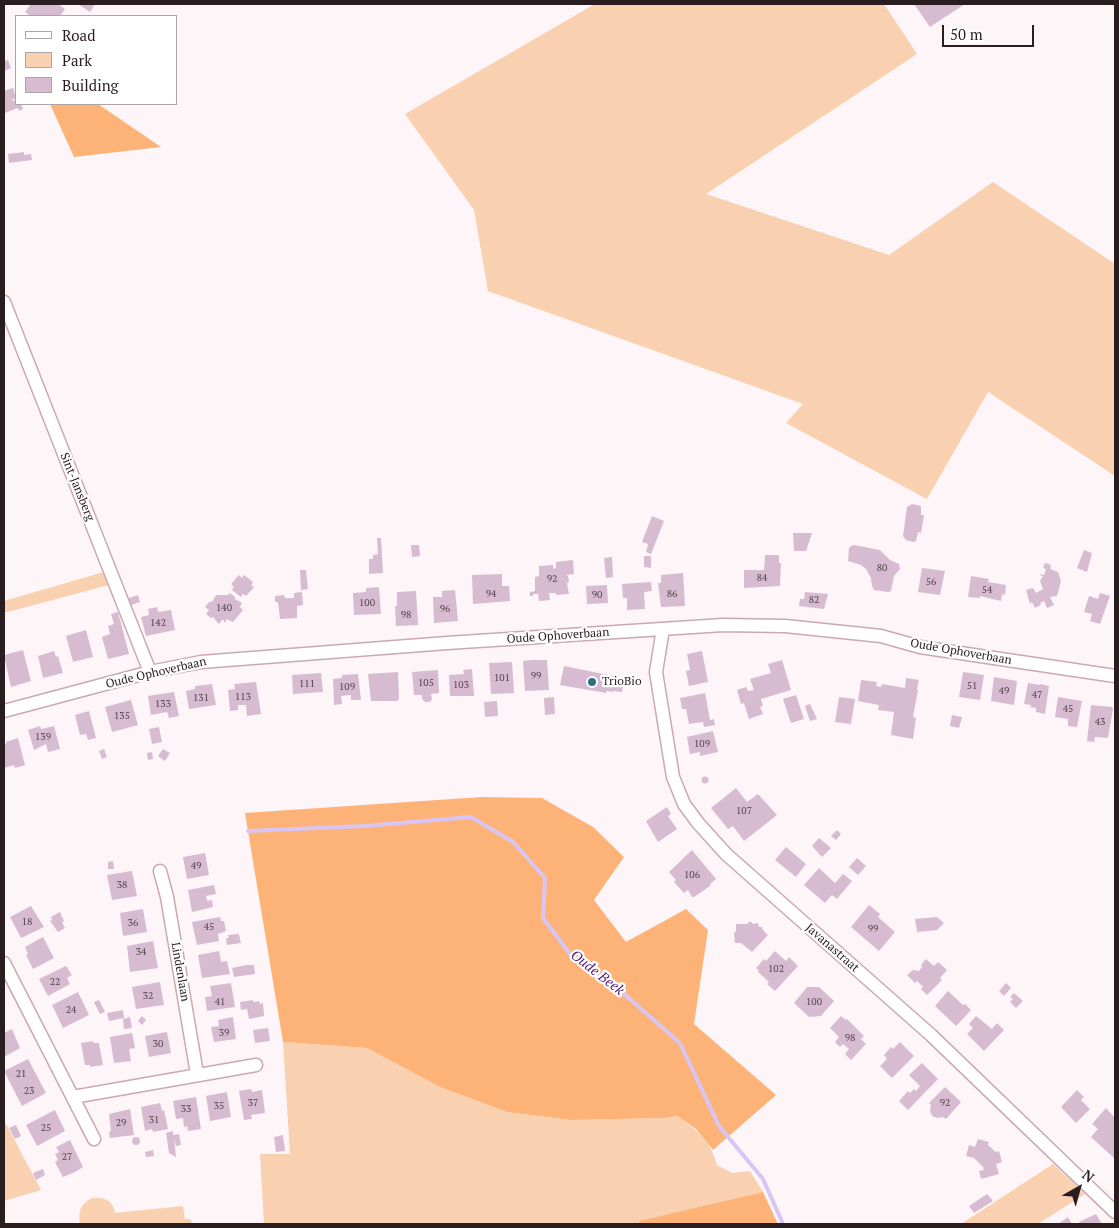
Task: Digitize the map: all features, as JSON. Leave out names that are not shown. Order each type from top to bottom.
[{"type":"street","name":"Sint-Jansberg","points":[[4,302],[150,672]]},
{"type":"street","name":"Oude Ophoverbaan","points":[[4,710],[150,672],[201,662],[271,655],[723,625],[785,626],[881,636],[920,647],[1115,676]]},
{"type":"street","name":"Javanastraat","points":[[663,629],[656,672],[673,777],[684,804],[698,823],[726,854],[930,1035],[1115,1212]]},
{"type":"street","name":"Lindenlaan","points":[[160,871],[167,897],[197,1074]]},
{"type":"street","points":[[4,963],[94,1139]]},
{"type":"street","points":[[72,1097],[256,1065]]},
{"type":"green space","points":[[595,4],[884,4],[917,54],[706,194],[889,255],[993,182],[1115,264],[1115,476],[988,392],[927,499],[786,423],[803,404],[488,291],[474,210],[405,114]]},
{"type":"green space","points":[[104,572],[109,585],[4,613],[4,601]]},
{"type":"green space","points":[[283,1042],[367,1048],[440,1087],[507,1112],[571,1120],[665,1118],[677,1116],[691,1126],[707,1142],[717,1165],[732,1173],[750,1171],[763,1192],[640,1221],[640,1224],[264,1224],[260,1154],[290,1154]]},
{"type":"green space","points":[[4,1120],[41,1190],[4,1201]]},
{"type":"green space","points":[[1053,1164],[1085,1194],[1038,1224],[961,1224]]},
{"type":"green space","points":[[92,1198],[107,1200],[112,1205],[115,1213],[183,1206],[185,1219],[190,1219],[193,1224],[80,1224],[79,1216],[81,1209]]},
{"type":"shaded area","points":[[50,105],[99,105],[161,147],[74,157]]},
{"type":"shaded area","points":[[482,797],[542,798],[593,827],[624,857],[594,900],[626,942],[686,909],[708,930],[694,1024],[776,1095],[713,1150],[696,1129],[677,1116],[665,1118],[571,1120],[507,1112],[440,1087],[367,1048],[283,1042],[245,813]]},
{"type":"shaded area","points":[[763,1192],[778,1224],[640,1224],[639,1221]]},
{"type":"building","points":[[31,4],[58,4],[65,9],[61,15],[30,15],[25,12]]},
{"type":"building","points":[[78,4],[95,4],[90,12]]},
{"type":"building","points":[[914,4],[965,4],[930,27]]},
{"type":"building","points":[[8,60],[11,68],[4,71],[4,61]]},
{"type":"building","points":[[13,88],[15,98],[12,101],[15,100],[15,105],[21,105],[23,109],[19,111],[18,108],[5,113],[4,91]]},
{"type":"building","points":[[24,152],[24,155],[31,154],[32,160],[9,163],[8,154]]},
{"type":"building","points":[[912,504],[921,506],[921,515],[924,515],[921,533],[918,532],[916,541],[913,542],[906,540],[903,536],[907,507]]},
{"type":"building","points":[[652,516],[664,521],[651,554],[646,552],[648,544],[642,542]]},
{"type":"building","points":[[793,533],[812,533],[806,551],[794,551]]},
{"type":"building","points":[[377,538],[381,538],[383,573],[369,574],[369,559],[373,559],[373,555],[378,554]]},
{"type":"building","points":[[411,545],[419,545],[420,556],[412,557]]},
{"type":"building","points":[[854,545],[880,550],[890,560],[899,564],[900,569],[894,576],[891,591],[874,590],[866,569],[861,565],[848,561],[849,548]]},
{"type":"building","points":[[1084,550],[1092,553],[1087,572],[1077,568]]},
{"type":"building","points":[[765,555],[779,555],[779,563],[781,563],[780,586],[744,588],[744,570],[764,570]]},
{"type":"building","points":[[644,556],[651,556],[651,568],[644,567]]},
{"type":"building","points":[[612,557],[613,577],[606,578],[604,558]]},
{"type":"building","points":[[573,560],[574,574],[566,575],[569,582],[567,583],[569,594],[556,595],[556,593],[549,593],[550,600],[539,601],[538,594],[530,596],[530,592],[535,591],[535,577],[539,576],[539,566],[553,565],[553,569],[556,568],[556,562]]},
{"type":"building","points":[[1045,563],[1051,565],[1050,569],[1058,572],[1061,581],[1057,596],[1050,597],[1054,605],[1047,608],[1044,601],[1035,608],[1032,602],[1030,604],[1026,590],[1033,588],[1036,593],[1043,589],[1040,581],[1043,576],[1040,574],[1044,575],[1046,569],[1043,568]]},
{"type":"building","points":[[922,568],[945,571],[940,595],[918,592]]},
{"type":"building","points":[[300,570],[306,570],[308,589],[301,590]]},
{"type":"building","points":[[683,573],[685,606],[661,607],[658,583],[661,583],[661,575]]},
{"type":"building","points":[[502,574],[502,586],[509,586],[510,601],[473,604],[472,575]]},
{"type":"building","points":[[239,575],[242,578],[244,575],[253,582],[251,585],[254,587],[246,596],[243,594],[241,597],[232,590],[234,587],[231,584]]},
{"type":"building","points":[[971,576],[989,579],[988,582],[1006,585],[1005,595],[1002,594],[1001,601],[980,596],[980,598],[968,597]]},
{"type":"building","points":[[651,582],[652,591],[644,592],[645,609],[627,610],[627,598],[623,598],[622,584]]},
{"type":"building","points":[[607,585],[608,603],[587,604],[586,586]]},
{"type":"building","points":[[379,587],[381,614],[354,615],[353,593],[366,592],[366,588]]},
{"type":"building","points":[[455,590],[458,621],[434,623],[433,597],[442,597],[442,591]]},
{"type":"building","points":[[416,591],[418,625],[396,626],[395,606],[397,606],[397,592]]},
{"type":"building","points":[[302,592],[303,605],[297,606],[297,618],[280,619],[278,602],[275,602],[275,596],[284,595],[285,598],[294,598],[294,593]]},
{"type":"building","points":[[805,592],[828,594],[824,609],[799,606],[800,599],[804,599]]},
{"type":"building","points":[[230,593],[242,603],[240,607],[243,610],[233,622],[226,619],[226,622],[222,620],[219,624],[213,617],[211,618],[206,614],[209,610],[205,607],[209,602],[212,602],[216,595],[228,595]]},
{"type":"building","points":[[1100,593],[1110,596],[1100,624],[1090,621],[1092,614],[1084,612],[1089,596],[1098,599]]},
{"type":"building","points":[[138,595],[140,602],[131,605],[129,598]]},
{"type":"building","points":[[157,607],[158,612],[171,610],[175,630],[146,636],[141,617],[149,615],[148,609]]},
{"type":"building","points":[[118,612],[129,654],[108,659],[102,637],[110,634],[108,626],[114,624],[111,614]]},
{"type":"building","points":[[86,630],[93,657],[73,662],[66,636]]},
{"type":"building","points":[[23,650],[31,681],[11,687],[4,655]]},
{"type":"building","points":[[54,651],[56,657],[58,656],[63,673],[43,678],[38,656]]},
{"type":"building","points":[[702,651],[708,682],[689,686],[686,671],[690,670],[687,654]]},
{"type":"building","points":[[547,660],[549,690],[525,691],[523,661]]},
{"type":"building","points":[[782,660],[791,690],[761,699],[763,706],[760,707],[763,714],[749,719],[744,703],[741,704],[737,690],[746,687],[748,691],[754,690],[750,679],[771,673],[768,664]]},
{"type":"building","points":[[512,662],[514,693],[491,694],[489,663]]},
{"type":"building","name":"TrioBio","points":[[564,666],[624,678],[622,692],[606,691],[606,693],[560,685]]},
{"type":"building","points":[[472,669],[474,696],[450,696],[449,675],[464,674],[463,670]]},
{"type":"building","points":[[438,670],[439,693],[431,694],[432,699],[430,702],[425,702],[422,699],[422,695],[414,695],[412,672]]},
{"type":"building","points":[[398,672],[399,699],[397,701],[371,701],[368,674]]},
{"type":"building","points":[[963,672],[984,675],[980,700],[959,697]]},
{"type":"building","points":[[321,673],[323,692],[293,694],[292,675]]},
{"type":"building","points":[[358,674],[361,700],[351,700],[351,695],[341,696],[342,704],[334,705],[333,679],[342,678],[342,675]]},
{"type":"building","points":[[994,677],[1017,681],[1014,705],[991,701]]},
{"type":"building","points":[[906,678],[919,680],[913,717],[916,718],[913,739],[891,735],[894,712],[878,710],[879,705],[858,701],[861,680],[877,682],[876,686],[881,687],[882,684],[905,688]]},
{"type":"building","points":[[256,682],[261,714],[247,716],[246,705],[238,705],[238,710],[230,711],[228,690],[235,689],[234,684]]},
{"type":"building","points":[[1028,683],[1049,686],[1045,714],[1036,712],[1036,708],[1030,707],[1031,705],[1024,704]]},
{"type":"building","points":[[212,684],[216,705],[189,709],[186,691],[195,689],[195,686]]},
{"type":"building","points":[[174,692],[179,716],[169,718],[167,712],[151,715],[148,696]]},
{"type":"building","points":[[705,693],[710,720],[714,719],[715,725],[704,727],[703,722],[689,724],[686,709],[682,709],[680,698]]},
{"type":"building","points":[[796,695],[804,719],[791,723],[783,699]]},
{"type":"building","points":[[554,697],[555,714],[545,715],[544,698]]},
{"type":"building","points":[[839,697],[855,699],[851,724],[835,722]]},
{"type":"building","points":[[1058,697],[1082,701],[1077,727],[1068,726],[1068,719],[1055,717]]},
{"type":"building","points":[[131,700],[138,725],[112,732],[105,707]]},
{"type":"building","points":[[497,701],[498,716],[485,717],[484,702]]},
{"type":"building","points":[[810,704],[817,719],[810,721],[805,706]]},
{"type":"building","points":[[1091,705],[1112,707],[1113,709],[1108,738],[1095,737],[1094,742],[1087,741]]},
{"type":"building","points":[[89,711],[96,738],[88,740],[86,734],[80,735],[75,715]]},
{"type":"building","points":[[952,715],[962,717],[959,728],[950,726]]},
{"type":"building","points":[[40,726],[41,729],[54,726],[60,749],[48,752],[46,744],[34,750],[28,730]]},
{"type":"building","points":[[159,727],[162,742],[152,744],[149,729]]},
{"type":"building","points":[[713,731],[718,752],[700,756],[700,752],[690,754],[687,737]]},
{"type":"building","points":[[18,738],[25,765],[15,768],[14,765],[4,768],[4,745],[6,742]]},
{"type":"building","points":[[104,749],[107,757],[102,759],[99,751]]},
{"type":"building","points":[[163,749],[170,753],[165,761],[158,756]]},
{"type":"building","points":[[152,752],[153,759],[148,760],[147,753]]},
{"type":"building","points":[[705,776],[709,780],[705,784],[701,780]]},
{"type":"building","points":[[736,788],[747,802],[758,794],[777,815],[744,841],[733,826],[728,829],[711,808]]},
{"type":"building","points":[[667,807],[671,814],[668,816],[677,829],[658,842],[646,821]]},
{"type":"building","points":[[837,830],[841,834],[836,840],[831,836]]},
{"type":"building","points":[[819,838],[831,848],[822,857],[812,846]]},
{"type":"building","points":[[786,847],[806,864],[796,877],[775,860]]},
{"type":"building","points":[[692,850],[716,879],[710,886],[694,897],[692,897],[688,890],[684,893],[674,882],[676,880],[669,872]]},
{"type":"building","points":[[205,853],[209,875],[187,879],[183,857]]},
{"type":"building","points":[[857,858],[866,866],[858,875],[849,867]]},
{"type":"building","points":[[113,861],[114,869],[108,869],[108,862]]},
{"type":"building","points":[[819,868],[835,883],[843,874],[852,881],[837,899],[832,895],[825,903],[804,885]]},
{"type":"building","points":[[132,871],[137,896],[112,900],[107,875]]},
{"type":"building","points":[[214,885],[216,894],[206,896],[207,901],[212,900],[213,907],[192,912],[188,890]]},
{"type":"building","points":[[869,905],[880,914],[878,917],[895,932],[879,951],[851,927]]},
{"type":"building","points":[[31,906],[44,927],[21,938],[10,917]]},
{"type":"building","points":[[143,909],[147,932],[123,936],[120,913]]},
{"type":"building","points":[[60,912],[65,928],[58,932],[50,921],[52,920],[51,917]]},
{"type":"building","points":[[220,917],[221,921],[224,921],[226,931],[218,934],[219,941],[197,945],[192,922]]},
{"type":"building","points":[[937,917],[944,923],[937,930],[917,932],[915,919]]},
{"type":"building","points":[[750,921],[753,924],[758,923],[759,927],[762,927],[768,935],[752,952],[741,943],[735,943],[734,933],[736,931],[736,924],[747,924]]},
{"type":"building","points":[[238,934],[241,943],[227,945],[226,938],[229,938],[228,935]]},
{"type":"building","points":[[43,937],[54,958],[33,969],[26,955],[28,954],[25,947]]},
{"type":"building","points":[[153,941],[158,968],[130,972],[127,946]]},
{"type":"building","points":[[219,951],[221,962],[227,961],[230,974],[202,978],[198,955]]},
{"type":"building","points":[[775,951],[786,961],[789,957],[798,966],[775,991],[767,984],[769,982],[756,968]]},
{"type":"building","points":[[926,959],[934,966],[938,962],[947,970],[940,978],[942,980],[927,995],[921,989],[924,985],[922,986],[917,981],[915,983],[907,975],[913,970],[919,971]]},
{"type":"building","points":[[254,965],[255,974],[234,977],[232,968]]},
{"type":"building","points":[[66,966],[72,975],[67,978],[70,984],[48,996],[39,979]]},
{"type":"building","points":[[160,982],[164,1005],[136,1009],[132,987]]},
{"type":"building","points":[[231,983],[235,1007],[207,1011],[205,997],[212,996],[210,986]]},
{"type":"building","points":[[1006,983],[1011,988],[1004,996],[999,991]]},
{"type":"building","points":[[807,987],[819,987],[834,1001],[821,1016],[809,1017],[794,1003]]},
{"type":"building","points":[[948,991],[971,1010],[956,1026],[935,1006]]},
{"type":"building","points":[[78,992],[89,1015],[63,1028],[52,1005]]},
{"type":"building","points":[[1014,993],[1023,1001],[1016,1008],[1010,1002],[1013,999],[1010,997]]},
{"type":"building","points":[[99,1000],[105,1012],[100,1014],[94,1002]]},
{"type":"building","points":[[253,1000],[253,1002],[259,1001],[260,1004],[263,1003],[264,1016],[249,1019],[247,1009],[241,1010],[240,1002]]},
{"type":"building","points":[[123,1010],[124,1018],[109,1021],[107,1013]]},
{"type":"building","points":[[142,1016],[146,1020],[142,1025],[138,1021]]},
{"type":"building","points":[[841,1016],[847,1019],[864,1036],[861,1039],[866,1044],[851,1060],[845,1054],[849,1049],[843,1044],[840,1047],[835,1042],[839,1037],[830,1028]]},
{"type":"building","points":[[976,1016],[992,1029],[997,1023],[1004,1030],[984,1051],[967,1034],[973,1028],[969,1024]]},
{"type":"building","points":[[130,1017],[132,1028],[124,1029],[123,1019]]},
{"type":"building","points":[[233,1017],[236,1039],[214,1042],[211,1027],[219,1026],[218,1020]]},
{"type":"building","points":[[268,1028],[270,1041],[255,1043],[253,1030]]},
{"type":"building","points":[[12,1029],[20,1048],[4,1057],[4,1033]]},
{"type":"building","points":[[167,1032],[171,1053],[149,1057],[145,1036]]},
{"type":"building","points":[[132,1033],[135,1048],[129,1049],[131,1061],[114,1063],[110,1037]]},
{"type":"building","points":[[93,1041],[93,1043],[99,1043],[103,1065],[90,1067],[90,1065],[85,1065],[81,1043]]},
{"type":"building","points":[[900,1042],[914,1056],[892,1078],[880,1066],[887,1059],[884,1055],[891,1047],[893,1049]]},
{"type":"building","points":[[28,1059],[46,1093],[22,1106],[4,1071]]},
{"type":"building","points":[[922,1063],[938,1079],[908,1110],[899,1101],[908,1091],[910,1093],[914,1089],[916,1091],[920,1086],[909,1075]]},
{"type":"building","points":[[945,1087],[961,1102],[946,1119],[943,1117],[937,1118],[932,1116],[929,1103]]},
{"type":"building","points":[[251,1089],[252,1092],[262,1090],[265,1113],[251,1115],[252,1119],[244,1120],[239,1091]]},
{"type":"building","points":[[1077,1090],[1084,1097],[1081,1100],[1090,1109],[1076,1123],[1061,1107]]},
{"type":"building","points":[[227,1092],[231,1117],[210,1121],[206,1096]]},
{"type":"building","points":[[196,1097],[201,1129],[188,1131],[187,1126],[184,1127],[183,1118],[176,1119],[173,1101]]},
{"type":"building","points":[[160,1103],[162,1111],[164,1110],[168,1129],[153,1132],[152,1129],[145,1131],[141,1107]]},
{"type":"building","points":[[1106,1108],[1115,1118],[1114,1158],[1091,1137],[1098,1129],[1092,1124]]},
{"type":"building","points":[[130,1109],[134,1135],[110,1138],[109,1114]]},
{"type":"building","points":[[55,1110],[65,1131],[37,1146],[26,1125]]},
{"type":"building","points":[[16,1125],[21,1136],[15,1139],[9,1128]]},
{"type":"building","points":[[173,1131],[173,1135],[179,1134],[181,1145],[176,1146],[174,1138],[176,1157],[169,1153],[166,1133]]},
{"type":"building","points":[[283,1135],[285,1151],[276,1152],[274,1137]]},
{"type":"building","points":[[136,1137],[140,1141],[136,1145],[132,1141]]},
{"type":"building","points":[[978,1139],[989,1142],[988,1145],[996,1152],[999,1151],[1002,1162],[996,1164],[999,1174],[981,1179],[979,1171],[984,1170],[983,1167],[974,1158],[966,1156],[969,1145],[975,1147]]},
{"type":"building","points":[[70,1140],[83,1167],[63,1177],[55,1162],[58,1160],[55,1154],[59,1152],[56,1147]]},
{"type":"building","points":[[153,1150],[154,1156],[146,1157],[145,1152]]},
{"type":"building","points":[[43,1169],[45,1175],[36,1180],[33,1173]]},
{"type":"building","points":[[987,1194],[993,1201],[974,1213],[969,1206]]},
{"type":"building","points":[[1096,1214],[1102,1224],[1080,1224],[1079,1222]]},
{"type":"building","points":[[1068,1217],[1072,1224],[1058,1224]]},
{"type":"waterway","name":"Oude Beek","points":[[248,831],[365,826],[471,817],[513,842],[545,878],[543,918],[570,954],[615,986],[680,1043],[719,1126],[763,1179],[783,1224]]},
{"type":"place","name":"TrioBio","points":[[592,682]]}]
